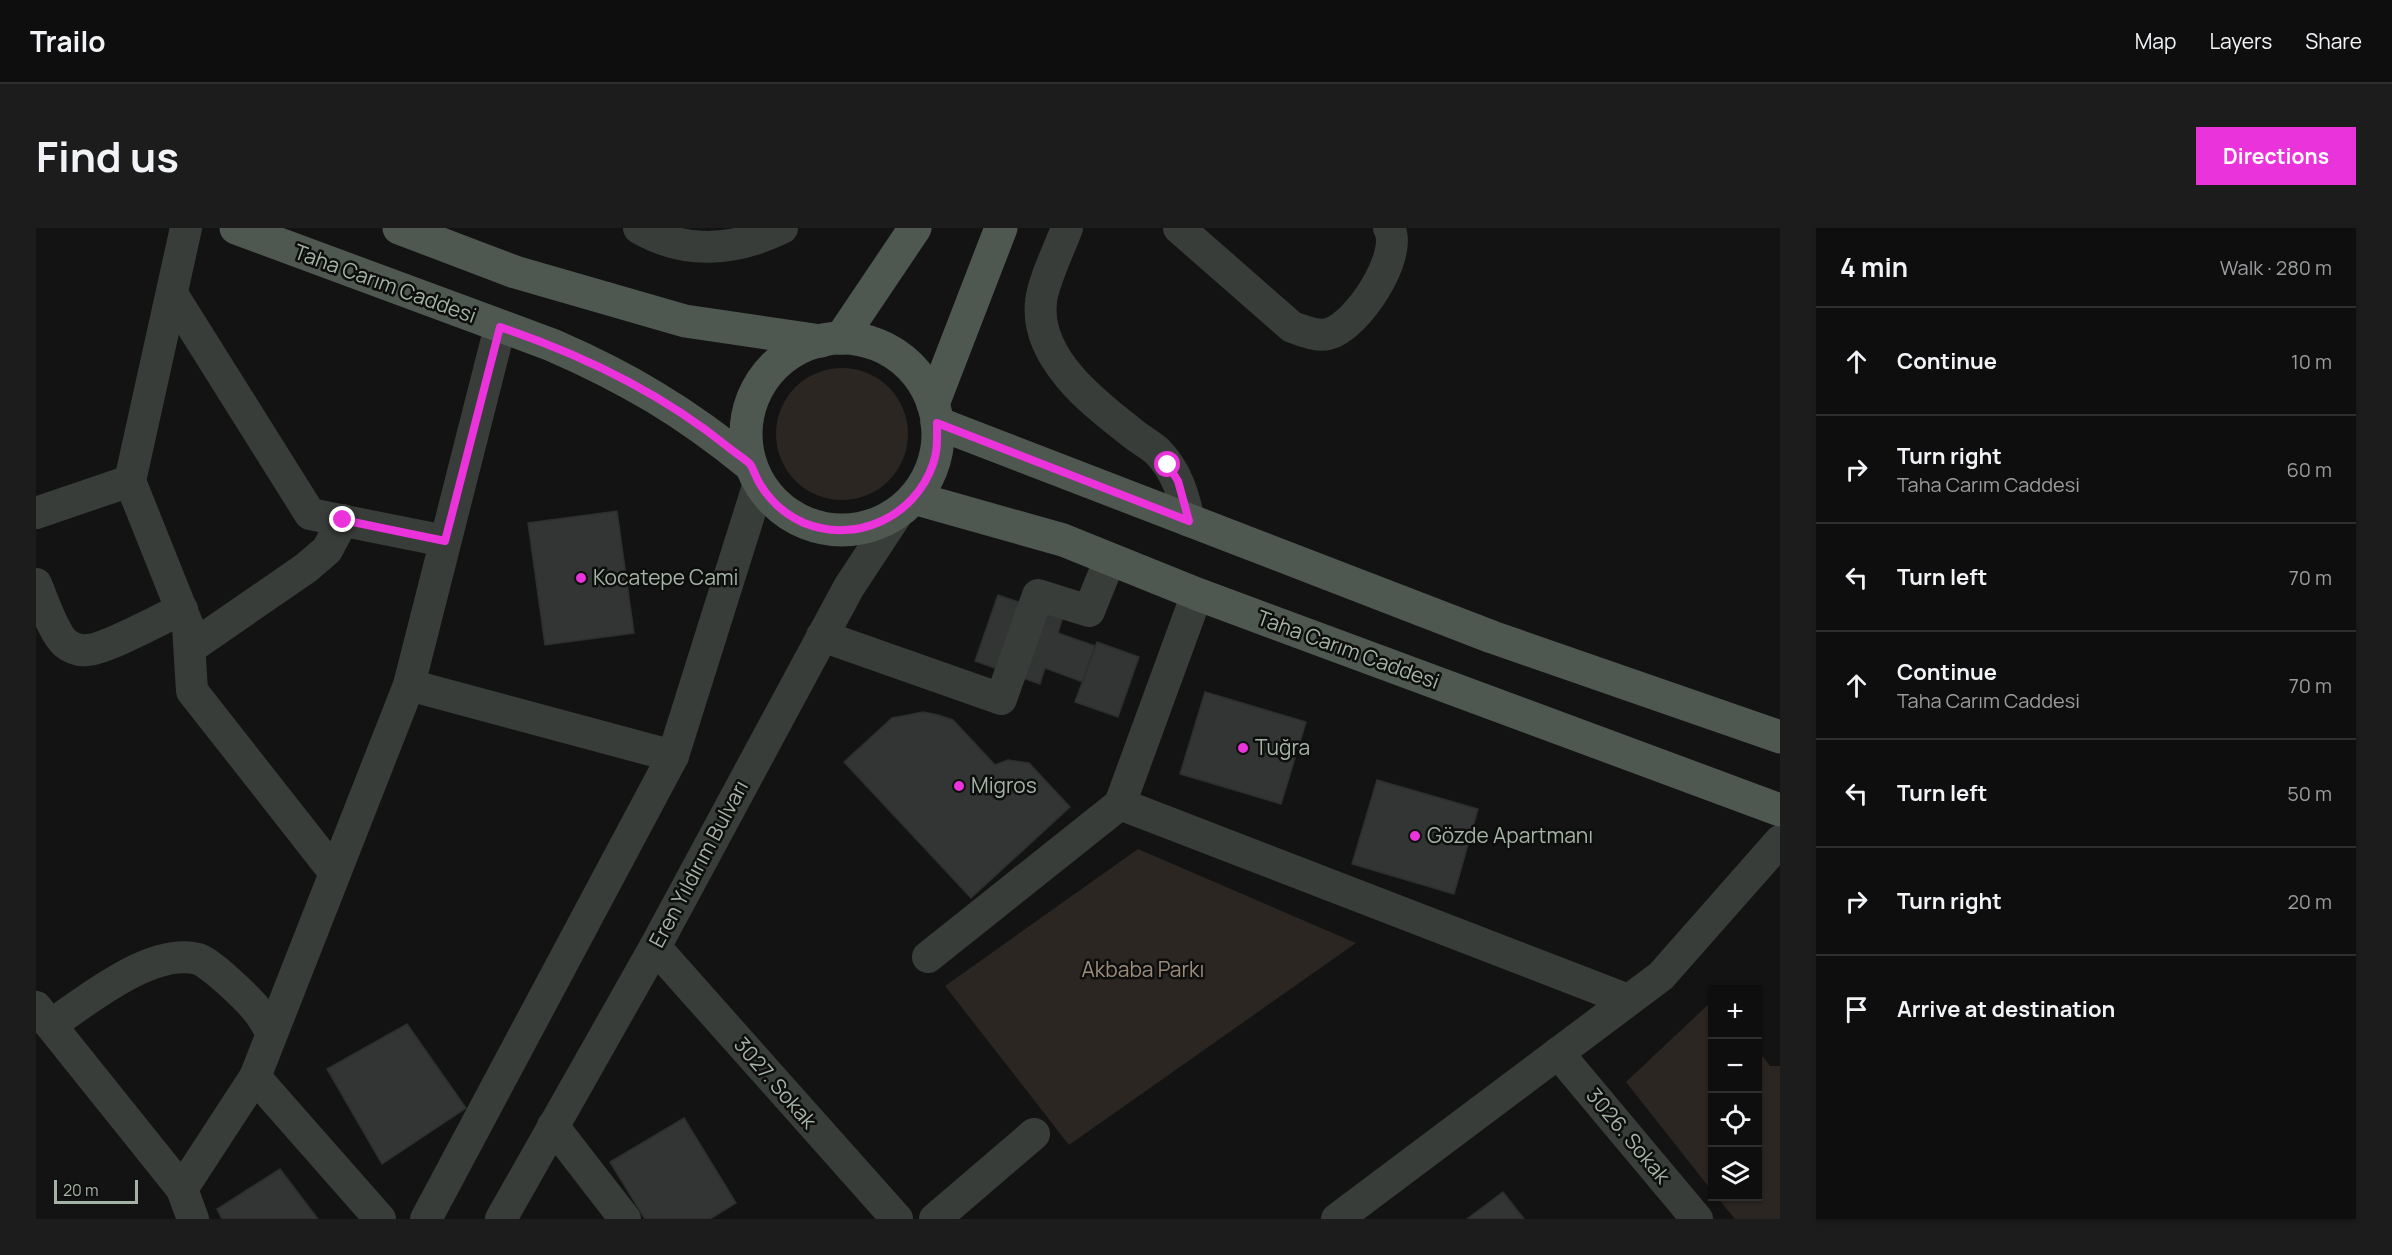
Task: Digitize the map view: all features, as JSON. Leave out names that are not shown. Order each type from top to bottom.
[{"type":"main road","name":"Taha Carım Caddesi","points":[[236,228],[571,353],[649,392],[701,426],[755,474]]},
{"type":"main road","points":[[399,228],[515,272],[686,321],[831,340],[861,340],[880,346],[897,356],[913,369],[935,413],[938,443],[934,463],[926,481],[907,505],[882,522],[863,528],[843,530],[804,523],[786,513],[771,499],[755,474],[746,446],[746,426],[750,406],[758,388],[770,371],[784,358],[801,347],[831,340],[915,228]]},
{"type":"main road","points":[[935,413],[1001,228]]},
{"type":"main road","points":[[935,413],[1189,521],[1492,637],[1780,737]]},
{"type":"main road","name":"Taha Carım Caddesi","points":[[907,505],[1063,540],[1197,594],[1780,810]]},
{"type":"street","points":[[186,228],[130,481],[188,626],[192,691],[335,873]]},
{"type":"street","points":[[639,228],[670,242],[693,247],[716,248],[739,245],[782,228]]},
{"type":"street","points":[[1066,228],[1041,300],[1040,317],[1051,352],[1088,396],[1162,458],[1178,481],[1189,521]]},
{"type":"street","points":[[1179,228],[1292,327],[1326,335],[1341,329],[1361,310],[1374,291],[1391,246],[1389,228]]},
{"type":"street","points":[[172,294],[310,514],[445,541]]},
{"type":"street","points":[[182,1189],[255,1077],[409,685],[500,327]]},
{"type":"street","points":[[426,1219],[673,756],[755,474]]},
{"type":"street","points":[[36,513],[130,481]]},
{"type":"street","name":"Eren Yıldırım Bulvarı","points":[[501,1219],[655,947],[849,587],[907,505]]},
{"type":"street","points":[[190,648],[306,568],[327,550],[343,520]]},
{"type":"street","points":[[822,636],[1001,699],[1038,595],[1089,611],[1110,559]]},
{"type":"street","points":[[36,584],[59,636],[71,647],[79,650],[86,651],[101,647],[182,609]]},
{"type":"street","points":[[928,957],[1120,804],[1197,594]]},
{"type":"street","points":[[409,685],[673,756]]},
{"type":"street","points":[[1120,804],[1628,1000]]},
{"type":"street","points":[[1337,1219],[1661,976],[1780,841]]},
{"type":"street","name":"3027. Sokak","points":[[655,947],[897,1219]]},
{"type":"street","points":[[193,1219],[182,1189],[44,1016],[116,980],[180,956],[201,959],[216,971],[258,1011],[272,1033]]},
{"type":"street","name":"3026. Sokak","points":[[1558,1053],[1697,1219]]},
{"type":"street","points":[[255,1077],[380,1219]]},
{"type":"street","points":[[553,1126],[625,1219]]},
{"type":"street","points":[[935,1219],[1034,1134]]},
{"type":"green space","points":[[842,368],[867,373],[889,387],[903,409],[908,434],[903,459],[889,481],[867,495],[842,500],[817,495],[795,481],[781,459],[776,434],[781,409],[795,387],[817,373]]},
{"type":"green space","name":"Akbaba Parkı","points":[[1138,849],[1356,943],[1069,1145],[945,986]]},
{"type":"green space","points":[[1708,1005],[1708,1186],[1626,1082]]},
{"type":"green space","points":[[1762,1055],[1770,1066],[1780,1066],[1780,1219],[1735,1219],[1720,1201],[1762,1201]]},
{"type":"building","name":"Kocatepe Cami","points":[[617,511],[634,633],[545,645],[528,523]]},
{"type":"building","points":[[998,595],[1063,617],[1058,633],[1095,646],[1083,682],[1045,668],[1040,684],[975,661]]},
{"type":"building","points":[[1097,642],[1139,657],[1118,717],[1075,702]]},
{"type":"building","name":"Tuğra","points":[[1205,692],[1306,722],[1281,804],[1180,774]]},
{"type":"building","name":"Migros","points":[[923,712],[953,720],[995,765],[1008,760],[1029,763],[1070,807],[971,898],[844,762],[892,718]]},
{"type":"building","name":"Gözde Apartmanı","points":[[1377,780],[1478,809],[1454,894],[1352,864]]},
{"type":"building","points":[[407,1024],[466,1108],[382,1164],[327,1069]]},
{"type":"building","points":[[684,1118],[736,1203],[710,1219],[645,1219],[610,1162]]},
{"type":"building","points":[[280,1169],[318,1219],[222,1219],[217,1209]]},
{"type":"building","points":[[1503,1192],[1524,1219],[1467,1219]]},
{"type":"place","name":"Kocatepe Cami","points":[[581,578]]},
{"type":"place","name":"Tuğra","points":[[1243,748]]},
{"type":"place","name":"Migros","points":[[959,786]]},
{"type":"place","name":"Gözde Apartmanı","points":[[1415,836]]},
{"type":"route","points":[[343,520],[445,541],[500,327],[552,345],[601,366],[649,392],[684,414],[750,465],[759,483],[771,499],[786,513],[804,523],[823,528],[843,530],[863,528],[882,522],[914,498],[926,481],[934,463],[938,443],[937,423],[1189,521],[1178,481],[1168,465]]}]
